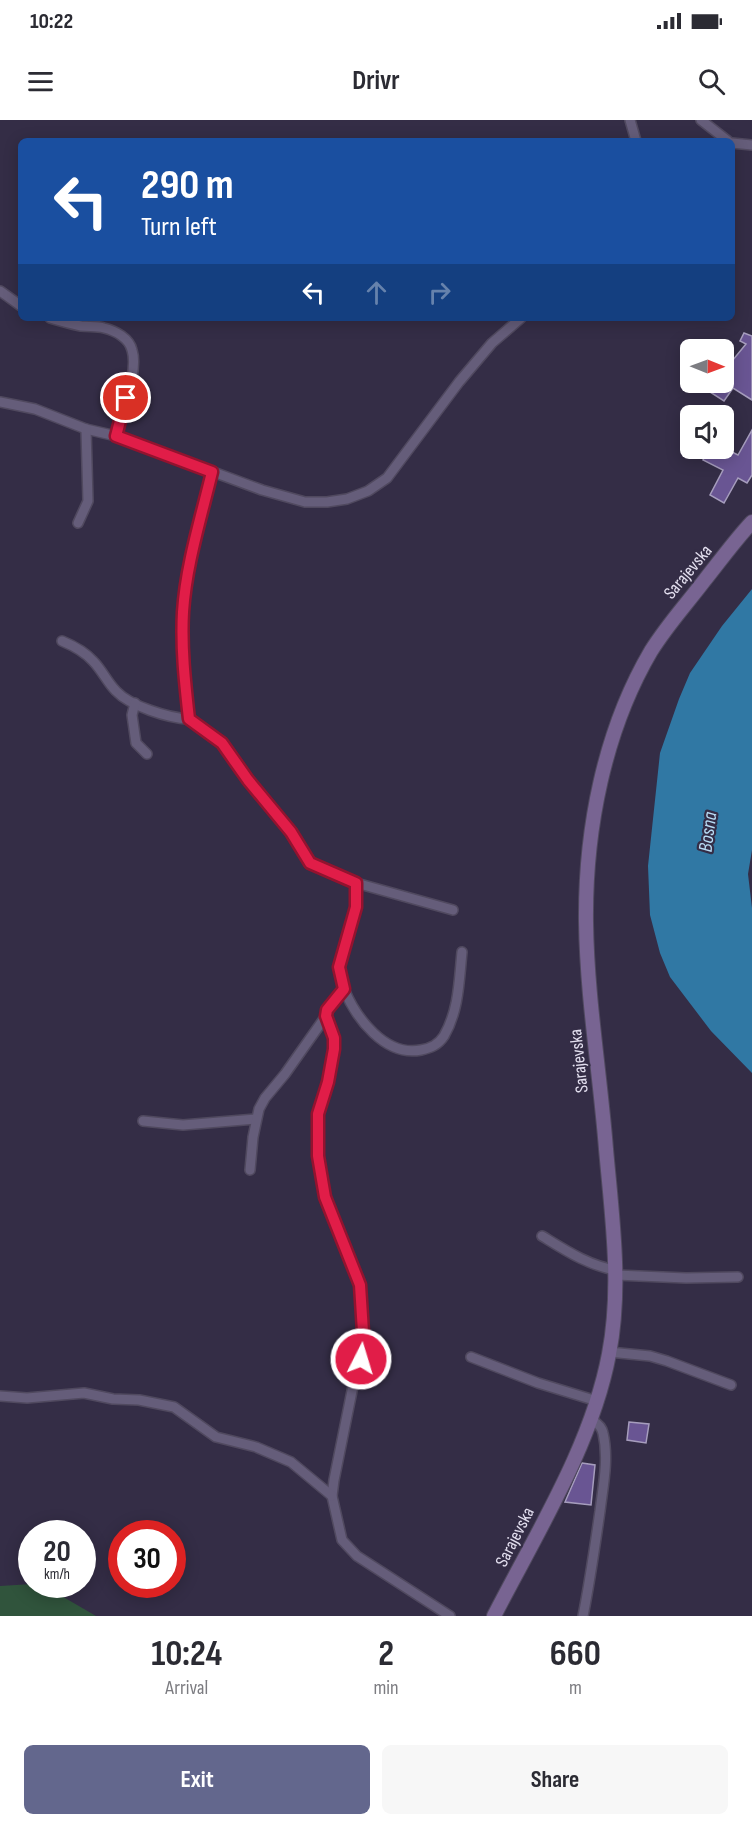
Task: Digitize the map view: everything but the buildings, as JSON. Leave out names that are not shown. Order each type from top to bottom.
[{"type":"main road","name":"Sarajevska","points":[[494,1616],[592,1420],[609,1353],[616,1272],[590,991],[586,912],[592,819],[606,764],[623,712],[650,654],[674,616],[752,522]]},
{"type":"street","points":[[630,120],[635,138]]},
{"type":"street","points":[[701,120],[724,138]]},
{"type":"street","points":[[735,143],[752,146]]},
{"type":"street","points":[[0,291],[18,304]]},
{"type":"street","points":[[62,321],[104,328],[124,337],[132,349],[130,382],[116,436]]},
{"type":"street","points":[[0,402],[35,409],[262,490],[304,502],[348,499],[368,491],[387,478],[459,382],[492,343],[517,321]]},
{"type":"street","points":[[78,523],[87,501],[86,429]]},
{"type":"street","points":[[189,719],[182,659],[183,611],[189,571],[212,472]]},
{"type":"street","points":[[62,641],[78,648],[94,662],[117,693],[135,703],[167,715],[189,719],[222,743],[248,780],[291,832],[310,863],[356,883],[453,910]]},
{"type":"street","points":[[135,703],[133,721],[136,743],[147,754]]},
{"type":"street","points":[[356,883],[356,907],[339,967],[351,1006],[363,1023],[386,1042],[402,1050],[418,1051],[433,1048],[442,1039],[457,1006],[462,952]]},
{"type":"street","points":[[250,1170],[256,1119],[265,1098],[285,1074],[326,1016],[327,1010],[344,989]]},
{"type":"street","points":[[326,1016],[334,1038],[334,1049],[328,1082],[318,1114],[318,1156],[325,1197],[360,1285],[363,1332],[361,1359],[353,1386],[332,1496],[342,1539],[357,1556],[450,1616]]},
{"type":"street","points":[[143,1121],[183,1125],[256,1119]]},
{"type":"street","points":[[542,1236],[585,1260],[616,1272],[686,1278],[738,1277]]},
{"type":"street","points":[[609,1353],[650,1356],[731,1386]]},
{"type":"street","points":[[471,1357],[538,1383],[597,1401]]},
{"type":"street","points":[[0,1396],[27,1398],[84,1393],[174,1407],[216,1437],[256,1447],[291,1462],[332,1496]]},
{"type":"street","points":[[583,1616],[605,1474],[603,1431],[592,1420]]},
{"type":"green space","points":[[18,1585],[18,1598],[65,1598],[96,1616],[0,1616],[0,1586]]},
{"type":"water","name":"Bosna","points":[[752,589],[752,850],[748,874],[752,908],[752,1073],[711,1031],[670,977],[660,953],[650,915],[648,866],[660,753],[679,699],[690,673],[722,626]]},
{"type":"route","points":[[126,398],[116,436],[212,472],[189,571],[183,611],[182,659],[189,719],[222,743],[248,780],[291,832],[310,863],[356,883],[356,907],[339,967],[344,989],[327,1010],[326,1016],[334,1038],[334,1049],[328,1082],[318,1114],[318,1156],[325,1197],[360,1285],[363,1332],[361,1359]]}]
